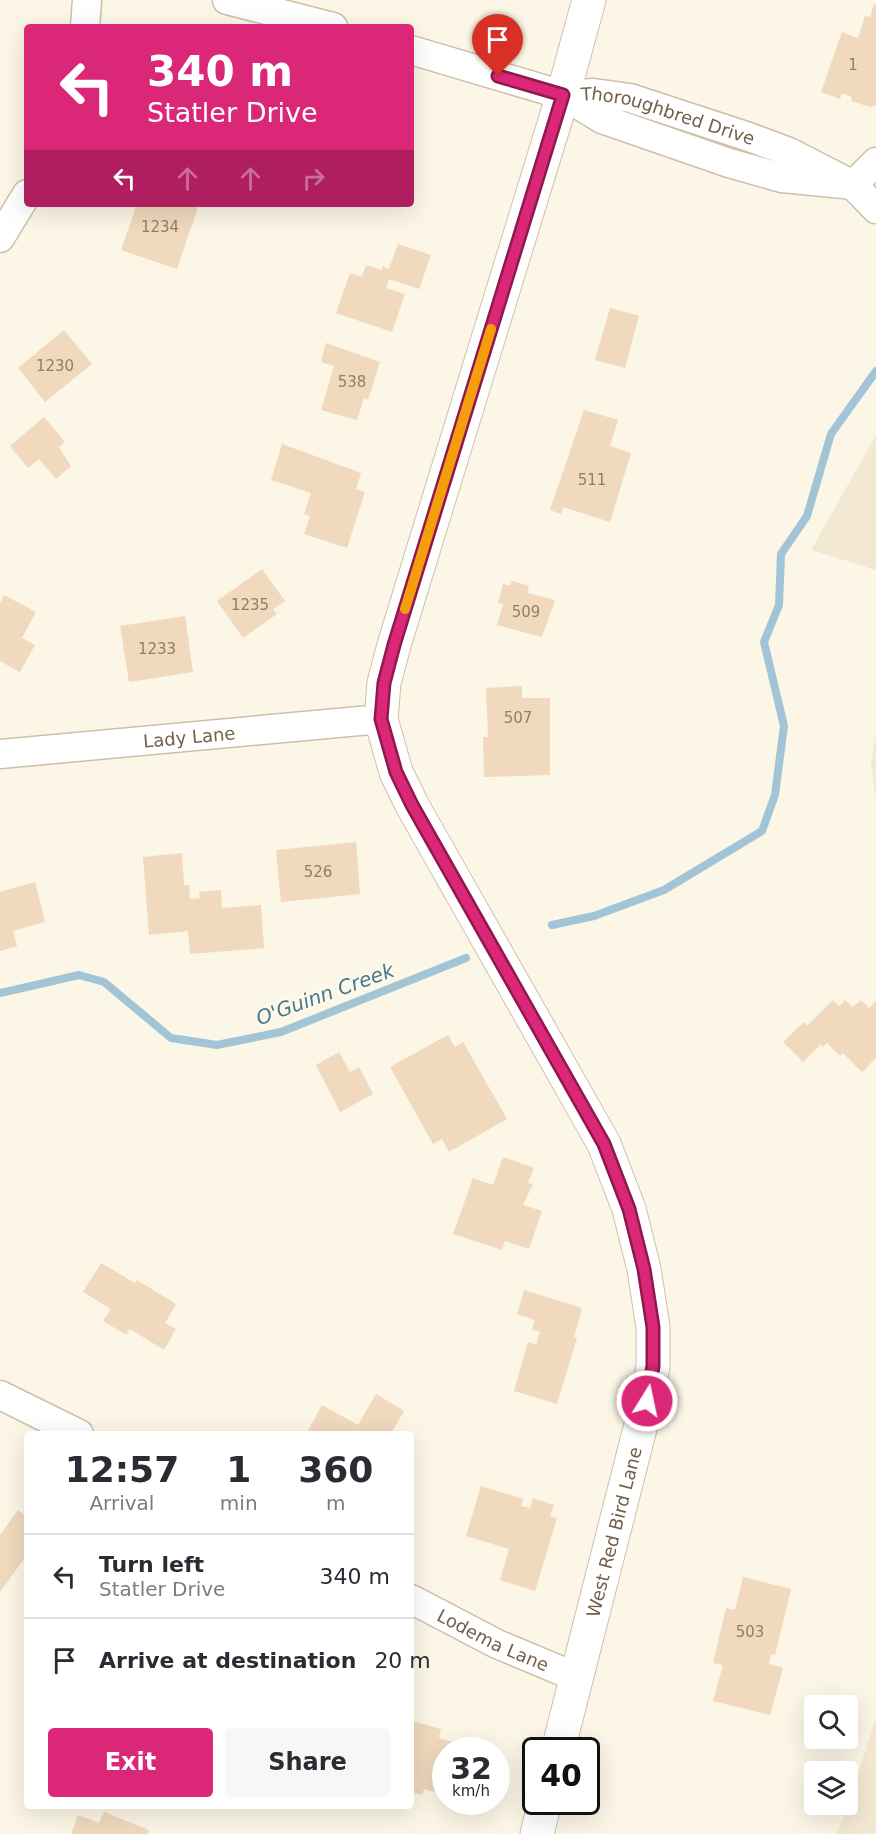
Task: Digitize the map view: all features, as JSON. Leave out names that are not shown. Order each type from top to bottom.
[{"type":"street","points":[[85,24],[87,0]]},
{"type":"street","points":[[227,0],[321,24]]},
{"type":"street","name":"West Red Bird Lane","points":[[561,1737],[647,1401],[653,1366],[653,1327],[644,1269],[629,1209],[604,1144],[412,805],[396,772],[381,719],[384,683],[394,645],[590,0]]},
{"type":"street","points":[[414,51],[563,95]]},
{"type":"street","name":"Thoroughbred Drive","points":[[563,95],[594,93],[630,98],[789,152],[853,185],[876,209]]},
{"type":"street","points":[[853,185],[876,162]]},
{"type":"street","points":[[0,238],[24,199]]},
{"type":"street","name":"Lady Lane","points":[[0,754],[381,719]]},
{"type":"street","points":[[0,1395],[74,1431]]},
{"type":"street","name":"Lodema Lane","points":[[414,1601],[497,1644],[576,1677]]},
{"type":"street","points":[[537,1834],[542,1815]]},
{"type":"shaded area","points":[[876,435],[876,570],[811,550]]},
{"type":"shaded area","points":[[876,734],[876,801],[871,762]]},
{"type":"shaded area","points":[[876,1718],[876,1834],[837,1834],[844,1815],[858,1815],[858,1773]]},
{"type":"building","points":[[874,4],[876,5],[876,105],[870,107],[851,101],[852,97],[842,93],[840,99],[821,92],[842,32],[858,38],[865,16],[870,17]]},
{"type":"building","points":[[136,207],[198,207],[177,269],[121,250]]},
{"type":"building","points":[[398,244],[431,255],[419,289],[389,279],[386,288],[405,294],[392,332],[336,313],[350,273],[362,277],[366,265],[382,270],[383,266],[389,269]]},
{"type":"building","points":[[610,308],[639,316],[625,368],[595,360]]},
{"type":"building","points":[[64,330],[92,364],[45,402],[18,368]]},
{"type":"building","points":[[326,343],[380,362],[368,400],[364,398],[357,420],[321,410],[334,366],[321,362]]},
{"type":"building","points":[[584,410],[618,420],[610,446],[631,453],[610,522],[563,507],[561,514],[550,510]]},
{"type":"building","points":[[44,417],[65,442],[59,447],[71,466],[56,479],[39,459],[28,468],[10,446]]},
{"type":"building","points":[[282,444],[361,473],[356,489],[365,492],[347,548],[304,534],[310,516],[304,514],[311,493],[271,480]]},
{"type":"building","points":[[262,569],[285,601],[273,609],[277,614],[243,638],[217,601]]},
{"type":"building","points":[[512,581],[529,586],[527,593],[555,600],[542,637],[497,625],[503,604],[498,603],[503,584],[510,586]]},
{"type":"building","points":[[4,595],[36,612],[22,638],[35,645],[20,672],[0,661],[0,603]]},
{"type":"building","points":[[185,616],[193,672],[129,682],[120,626]]},
{"type":"building","points":[[522,686],[522,698],[550,698],[550,775],[484,777],[483,737],[488,737],[486,688]]},
{"type":"building","points":[[356,842],[360,894],[281,902],[276,850]]},
{"type":"building","points":[[182,853],[184,885],[189,885],[190,899],[200,898],[199,892],[221,890],[222,908],[261,905],[264,948],[190,954],[188,931],[149,935],[143,857]]},
{"type":"building","points":[[35,882],[45,922],[13,931],[17,946],[0,951],[0,892]]},
{"type":"building","points":[[833,1000],[839,1006],[845,1000],[853,1007],[861,1000],[869,1008],[876,1001],[876,1058],[862,1072],[843,1053],[840,1056],[827,1043],[823,1047],[821,1044],[803,1062],[783,1042],[804,1022],[807,1026]]},
{"type":"building","points":[[448,1035],[455,1047],[463,1042],[507,1119],[449,1152],[442,1139],[433,1144],[390,1067]]},
{"type":"building","points":[[339,1052],[350,1072],[359,1067],[373,1094],[340,1112],[316,1065]]},
{"type":"building","points":[[503,1157],[534,1168],[528,1183],[533,1184],[523,1205],[542,1211],[529,1249],[505,1241],[502,1250],[453,1234],[473,1178],[493,1185]]},
{"type":"building","points":[[101,1263],[135,1283],[137,1280],[176,1304],[165,1323],[176,1329],[164,1350],[130,1329],[126,1335],[103,1321],[111,1309],[83,1292]]},
{"type":"building","points":[[524,1290],[582,1308],[574,1337],[577,1338],[557,1404],[514,1391],[528,1342],[536,1345],[540,1332],[532,1330],[535,1320],[517,1314]]},
{"type":"building","points":[[376,1394],[404,1411],[393,1431],[308,1431],[322,1405],[358,1425]]},
{"type":"building","points":[[481,1486],[523,1499],[521,1506],[530,1508],[533,1498],[554,1505],[550,1516],[557,1518],[535,1591],[500,1580],[509,1549],[466,1536]]},
{"type":"building","points":[[18,1510],[24,1514],[24,1559],[0,1592],[0,1535]]},
{"type":"building","points":[[743,1577],[791,1589],[775,1655],[771,1654],[769,1664],[783,1668],[770,1715],[713,1701],[723,1665],[713,1663],[726,1608],[735,1610]]},
{"type":"building","points":[[414,1722],[441,1729],[439,1737],[432,1737],[432,1791],[424,1789],[422,1795],[414,1793]]},
{"type":"building","points":[[104,1812],[149,1830],[148,1834],[71,1834],[78,1815],[99,1823]]},
{"type":"waterway","name":"O'Guinn Creek","points":[[552,925],[594,916],[664,890],[762,831],[775,795],[784,726],[764,642],[779,605],[781,554],[807,516],[831,434],[876,371]]},
{"type":"waterway","name":"O'Guinn Creek","points":[[0,993],[79,975],[104,982],[171,1038],[217,1045],[281,1032],[466,958]]},
{"type":"slow traffic","points":[[405,609],[491,329]]},
{"type":"route","points":[[498,76],[563,95],[394,645],[384,683],[381,719],[396,772],[412,805],[604,1144],[629,1209],[644,1269],[653,1327],[653,1366],[647,1401]]}]
